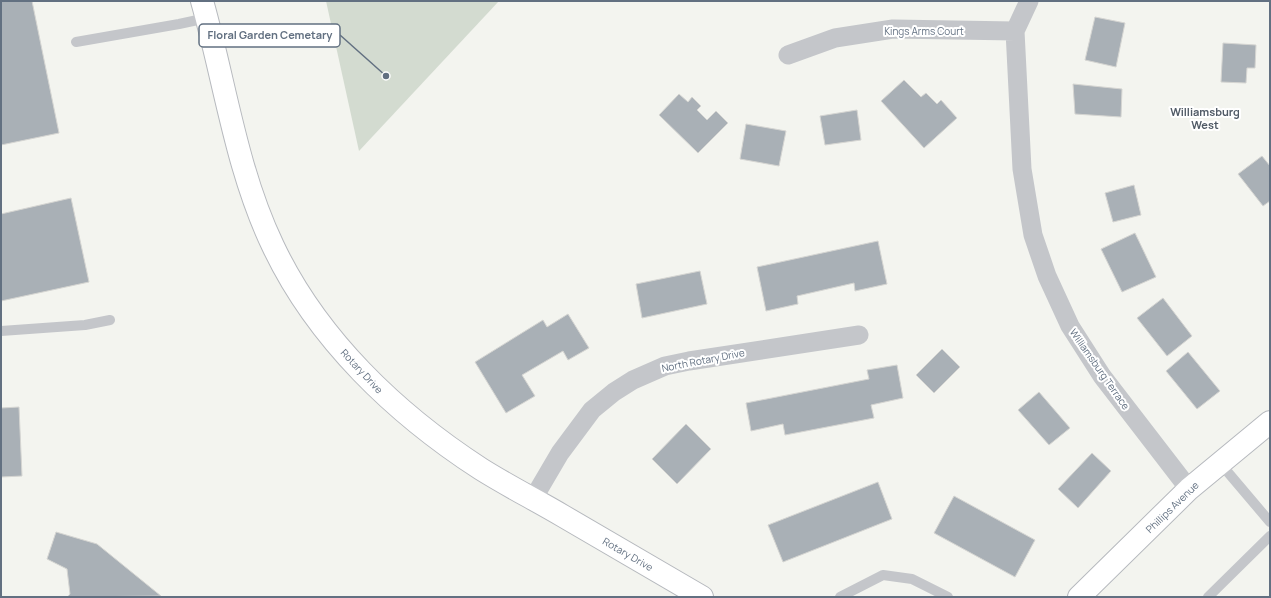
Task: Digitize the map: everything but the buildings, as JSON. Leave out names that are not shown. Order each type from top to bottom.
[{"type":"street","name":"Williamsburg Terrace","points":[[1029,1],[1015,31],[1022,169],[1033,235],[1047,276],[1070,326],[1102,376],[1189,489]]},
{"type":"street","name":"Rotary Drive","points":[[205,9],[240,153],[254,201],[272,245],[304,301],[352,361],[384,394],[416,423],[481,468],[702,597]]},
{"type":"street","name":"Kings Arms Court","points":[[788,55],[835,38],[893,29],[1015,31]]},
{"type":"street","name":"North Rotary Drive","points":[[533,499],[560,453],[592,410],[614,392],[633,380],[665,366],[689,361],[859,335]]},
{"type":"street","name":"Phillips Avenue","points":[[1079,597],[1189,489],[1270,422]]},
{"type":"lane","points":[[76,42],[179,24],[205,9]]},
{"type":"lane","points":[[1,330],[85,324],[110,320]]},
{"type":"lane","points":[[1220,463],[1270,522]]},
{"type":"lane","points":[[1210,596],[1270,536]]},
{"type":"lane","points":[[840,597],[883,576],[912,579],[948,597]]},
{"type":"shaded area","points":[[326,1],[499,1],[359,151]]},
{"type":"place","name":"Floral Garden Cemetary","points":[[386,76]]},
{"type":"district","name":"Williamsburg West","points":[[1205,118]]}]
